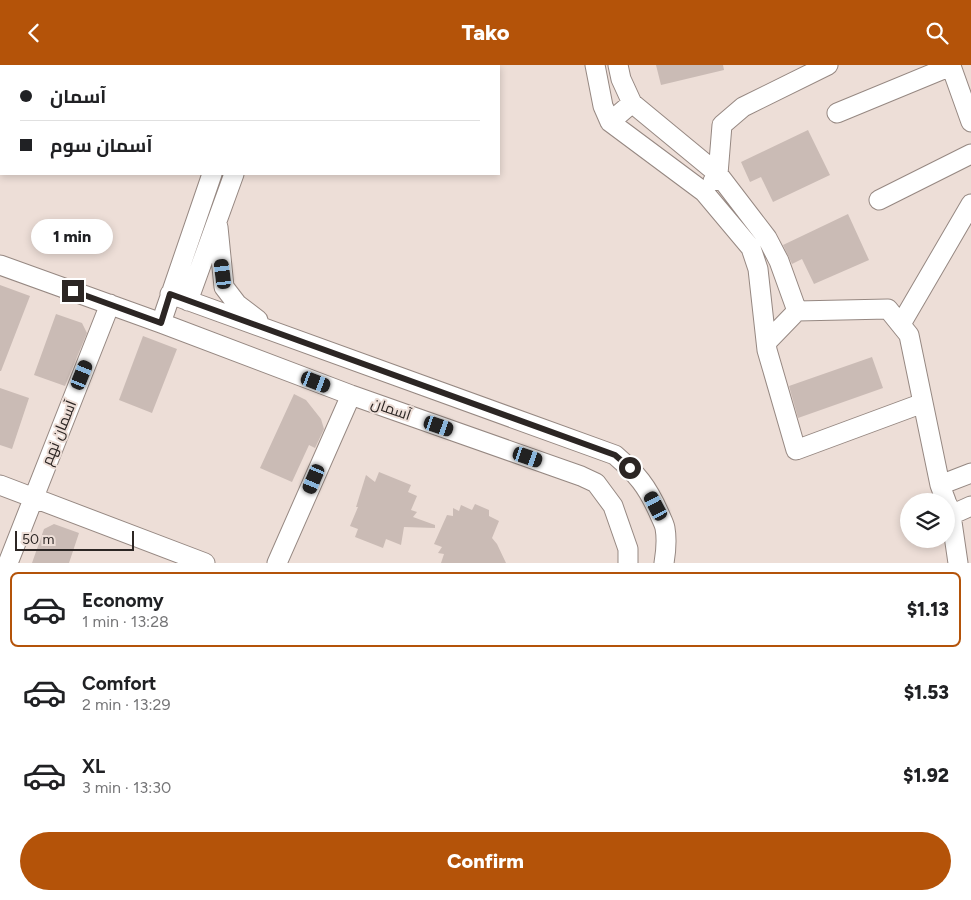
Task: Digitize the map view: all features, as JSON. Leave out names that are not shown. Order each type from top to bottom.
[{"type":"street","points":[[595,65],[603,106],[610,122],[704,192],[751,248],[758,269],[767,350],[796,449],[923,403]]},
{"type":"street","points":[[618,65],[621,79],[632,103],[718,174],[768,238],[779,261],[797,311]]},
{"type":"street","points":[[704,192],[718,174],[722,125],[743,107],[828,65]]},
{"type":"street","points":[[837,113],[951,66],[971,122]]},
{"type":"street","points":[[610,122],[632,103]]},
{"type":"street","points":[[879,200],[971,154]]},
{"type":"street","points":[[179,297],[212,175]]},
{"type":"street","points":[[161,323],[179,297],[217,221],[234,175]]},
{"type":"street","points":[[901,324],[971,204]]},
{"type":"street","points":[[217,221],[224,287],[237,304],[275,332]]},
{"type":"street","points":[[758,269],[779,261]]},
{"type":"street","name":"آسمان","points":[[0,265],[110,304],[351,395],[581,476],[596,483],[613,506],[628,549],[628,563]]},
{"type":"street","points":[[179,297],[615,455],[644,484],[656,506],[664,527],[666,550],[664,563]]},
{"type":"street","name":"آسمان نهم","points":[[8,563],[110,304]]},
{"type":"street","points":[[767,342],[797,311],[888,309],[909,335],[944,493]]},
{"type":"street","points":[[277,563],[351,395]]},
{"type":"street","points":[[953,493],[971,473]]},
{"type":"street","points":[[0,485],[205,563]]},
{"type":"street","points":[[955,503],[971,506]]},
{"type":"street","points":[[955,548],[958,563]]},
{"type":"building","points":[[656,65],[723,65],[724,70],[661,85]]},
{"type":"building","points":[[808,130],[830,175],[773,202],[761,177],[750,182],[741,162]]},
{"type":"building","points":[[848,214],[869,260],[814,284],[802,259],[792,264],[783,245]]},
{"type":"building","points":[[0,285],[30,296],[1,371],[0,371]]},
{"type":"building","points":[[56,314],[82,323],[87,333],[65,386],[34,375]]},
{"type":"building","points":[[143,336],[177,349],[152,413],[119,400]]},
{"type":"building","points":[[872,357],[883,388],[798,418],[789,386]]},
{"type":"building","points":[[0,388],[29,398],[12,449],[0,445]]},
{"type":"building","points":[[294,394],[306,400],[321,419],[324,429],[315,448],[309,445],[292,482],[260,468]]},
{"type":"building","points":[[379,472],[411,485],[408,492],[417,496],[411,510],[417,512],[413,517],[435,525],[435,528],[404,527],[401,545],[386,539],[383,548],[355,537],[358,529],[350,526],[358,507],[356,507],[366,475],[375,482]]},
{"type":"building","points":[[475,504],[489,510],[489,516],[499,521],[492,538],[506,563],[441,563],[444,554],[438,553],[442,547],[434,544],[447,515],[453,516],[453,508],[459,511],[461,505],[472,510]]},
{"type":"building","points":[[54,524],[79,533],[69,563],[32,563],[44,529]]},
{"type":"route","points":[[73,291],[161,323],[170,294],[615,455],[630,468]]}]
